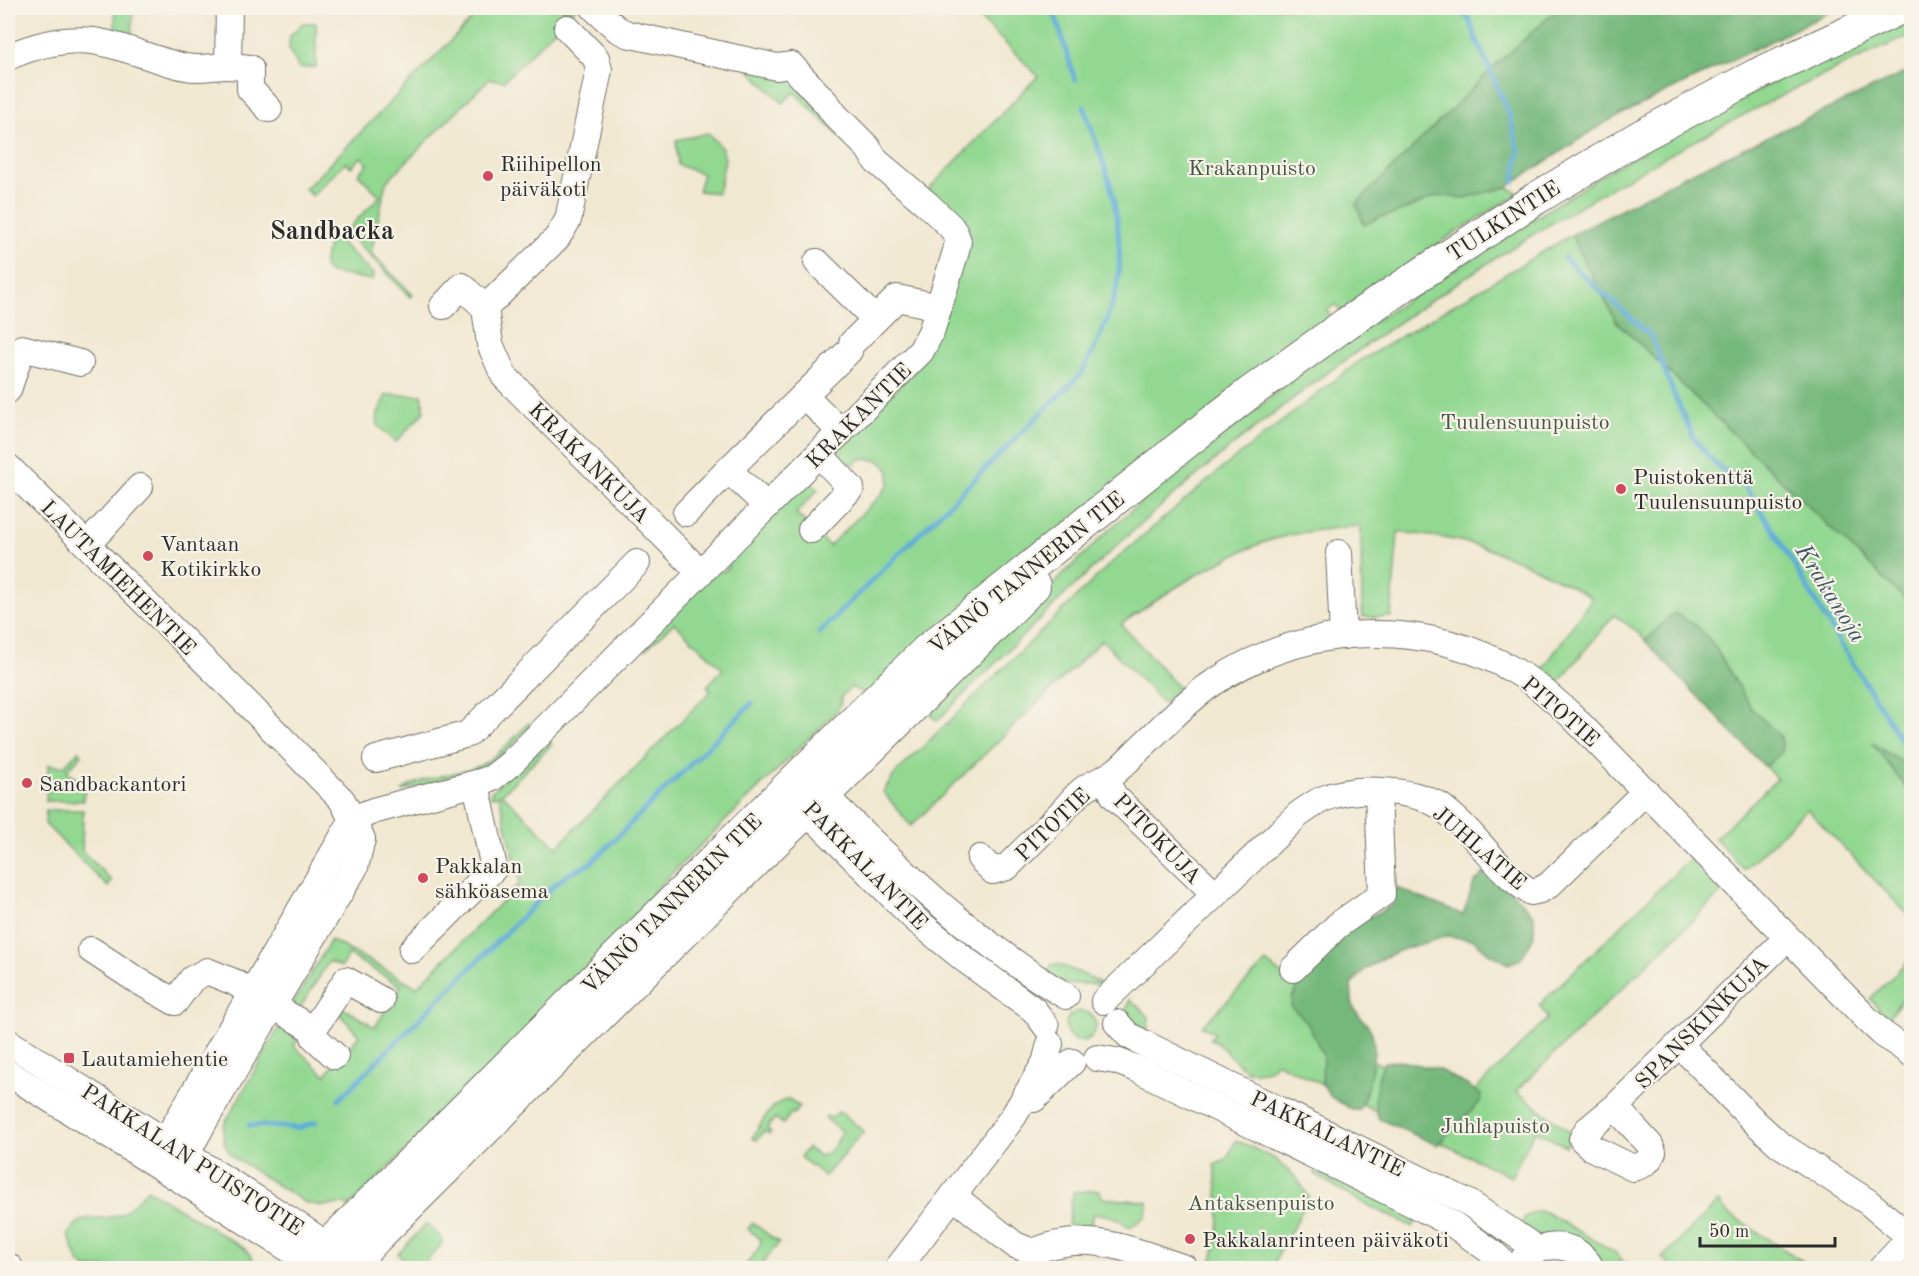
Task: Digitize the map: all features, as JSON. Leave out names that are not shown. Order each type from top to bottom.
[{"type":"main road","name":"TULKINTIE","points":[[1136,483],[1248,394],[1347,323],[1535,199],[1639,137],[1756,75],[1901,8]]},
{"type":"main road","name":"VÄINÖ TANNERIN TIE","points":[[324,1264],[734,840],[927,650],[1136,483]]},
{"type":"main road","name":"VÄINÖ TANNERIN TIE","points":[[324,1264],[375,1239],[1136,483]]},
{"type":"street","points":[[228,66],[229,8]]},
{"type":"street","name":"KRAKANTIE","points":[[353,819],[373,810],[476,784],[492,777],[510,764],[921,351],[931,332],[956,251],[958,240],[955,233],[927,204],[876,161],[868,148],[790,65],[777,67],[627,34],[594,8]]},
{"type":"street","points":[[443,306],[462,286],[485,308],[557,238],[568,220],[599,70],[596,58],[567,28]]},
{"type":"street","points":[[8,57],[48,43],[69,40],[94,41],[185,67],[250,68],[250,89],[269,109]]},
{"type":"street","points":[[817,262],[875,319]]},
{"type":"street","points":[[686,513],[897,298],[939,307]]},
{"type":"street","name":"KRAKANKUJA","points":[[485,308],[489,345],[504,376],[700,572]]},
{"type":"street","points":[[8,390],[22,348],[80,363]]},
{"type":"street","points":[[804,395],[842,432]]},
{"type":"street","points":[[811,530],[851,488],[819,454]]},
{"type":"street","name":"LAUTAMIEHENTIE","points":[[8,467],[342,800],[353,819]]},
{"type":"street","points":[[728,470],[767,506]]},
{"type":"street","points":[[86,544],[141,487]]},
{"type":"street","points":[[1339,553],[1343,636]]},
{"type":"street","points":[[376,759],[468,734],[637,563]]},
{"type":"street","name":"PITOTIE","points":[[987,864],[1007,867],[1084,789],[1116,772],[1182,708],[1212,684],[1243,665],[1273,652],[1313,640],[1383,633],[1418,637],[1454,645],[1496,662],[1515,671],[1541,689],[1572,716],[1883,1034],[1911,1054]]},
{"type":"street","name":"PITOKUJA","points":[[1105,778],[1114,796],[1215,894]]},
{"type":"street","points":[[412,950],[494,868],[476,784]]},
{"type":"street","name":"PAKKALANTIE","points":[[792,784],[968,928],[1035,977],[1066,996]]},
{"type":"street","points":[[1293,969],[1338,925],[1382,894],[1378,791]]},
{"type":"street","name":"JUHLATIE","points":[[1110,1012],[1215,894],[1299,814],[1323,800],[1346,793],[1402,792],[1438,805],[1458,821],[1517,882],[1531,892],[1549,885],[1646,791]]},
{"type":"street","name":"PAKKALANTIE","points":[[816,803],[916,920],[964,959],[1034,1010],[1048,1035]]},
{"type":"street","points":[[172,1156],[262,999],[353,819]]},
{"type":"street","name":"SPANSKINKUJA","points":[[1615,1107],[1787,938]]},
{"type":"street","points":[[92,950],[175,1002],[192,979],[207,971],[234,982],[313,1030]]},
{"type":"street","points":[[335,1056],[314,1037],[313,1030],[346,980],[381,1000]]},
{"type":"street","points":[[898,1269],[1013,1117],[1045,1063],[1050,1015],[1057,1003],[1066,996],[1079,993],[1089,994],[1110,1012],[1114,1036],[1107,1049],[1097,1059],[1082,1063],[1072,1062],[1061,1056],[1048,1035]]},
{"type":"street","name":"PAKKALANTIE","points":[[1110,1012],[1128,1035],[1469,1203],[1537,1249]]},
{"type":"street","name":"PAKKALAN PUISTOTIE","points":[[8,1042],[324,1264]]},
{"type":"street","points":[[1679,1044],[1779,1144],[1868,1202],[1911,1237],[1882,1269]]},
{"type":"street","name":"PAKKALANTIE","points":[[1097,1059],[1116,1061],[1135,1068],[1454,1225],[1493,1253],[1509,1269]]},
{"type":"street","points":[[1013,1117],[1072,1062]]},
{"type":"street","name":"PAKKALAN PUISTOTIE","points":[[8,1073],[115,1141],[172,1156]]},
{"type":"street","points":[[953,1196],[1015,1245],[1033,1252],[1048,1245],[1082,1241],[1110,1244],[1185,1269]]},
{"type":"street","points":[[1518,1269],[1525,1257],[1537,1249],[1557,1245],[1574,1250],[1591,1269]]},
{"type":"green space","points":[[115,8],[133,8],[132,41],[115,36]]},
{"type":"green space","points":[[483,8],[576,8],[504,81],[489,79],[386,182],[371,253],[413,295],[410,297],[346,231],[380,196],[358,174],[368,164],[361,157],[351,167],[346,162],[312,196],[305,189]]},
{"type":"green space","name":"Krakanpuisto","points":[[970,8],[1559,8],[1497,64],[1496,190],[1507,187],[1516,192],[1516,196],[1427,251],[1341,312],[1336,304],[1327,310],[1332,318],[868,696],[852,687],[841,697],[837,711],[652,893],[658,900],[349,1207],[343,1204],[323,1206],[306,1203],[233,1157],[226,1146],[223,1130],[282,1022],[301,1035],[294,1046],[325,1075],[359,1036],[339,1013],[341,1007],[375,1027],[401,986],[349,955],[341,967],[329,961],[300,1008],[291,1007],[331,940],[417,987],[520,883],[499,795],[491,797],[491,792],[547,739],[552,744],[502,794],[557,847],[711,691],[707,686],[723,669],[674,623],[645,650],[640,646],[719,569],[724,572],[729,566],[726,561],[807,478],[818,490],[796,513],[829,546],[882,494],[889,484],[889,470],[880,461],[862,458],[853,466],[848,461],[842,466],[832,452],[916,369],[968,238],[926,192],[1038,76]]},
{"type":"green space","points":[[1559,8],[1838,8],[1606,122],[1507,187],[1464,198],[1436,196],[1364,225],[1356,204],[1497,64]]},
{"type":"green space","points":[[1911,16],[1911,35],[1799,87],[1635,174],[1477,270],[1357,351],[1242,438],[1168,500],[1079,581],[937,721],[930,714],[947,687],[1111,528],[1197,454],[1342,342],[1616,166],[1776,81]]},
{"type":"green space","points":[[303,23],[316,23],[316,67],[299,68],[289,49],[290,36]]},
{"type":"green space","points":[[745,66],[792,78],[844,141],[794,92],[783,103]]},
{"type":"green space","points":[[1911,70],[1911,605],[1616,321],[1571,235],[1680,178]]},
{"type":"green space","points":[[708,133],[722,148],[725,159],[718,193],[698,191],[703,174],[678,165],[676,140]]},
{"type":"green space","name":"Tuulensuunpuisto","points":[[1571,235],[1616,321],[1911,605],[1911,918],[1807,809],[1744,870],[1715,838],[1777,779],[1635,630],[1614,615],[1558,683],[1542,670],[1592,598],[1532,566],[1500,553],[1451,539],[1398,532],[1391,617],[1362,617],[1361,526],[1295,534],[1257,545],[1204,571],[1121,624],[1179,688],[1163,703],[1102,640],[911,826],[883,792],[895,774],[1110,564],[1225,466],[1358,362]]},
{"type":"green space","points":[[334,239],[339,241],[373,274],[372,280],[327,271],[324,264],[325,256],[329,243]]},
{"type":"green space","points":[[386,395],[422,395],[424,412],[396,442],[378,426],[377,416]]},
{"type":"green space","points":[[1674,613],[1697,626],[1712,642],[1752,709],[1781,737],[1782,752],[1765,767],[1645,641]]},
{"type":"green space","points":[[529,723],[531,726],[489,769],[402,791],[427,779],[482,765],[496,755]]},
{"type":"green space","points":[[1872,743],[1911,768],[1911,794]]},
{"type":"green space","points":[[79,751],[82,755],[67,770],[87,790],[83,794],[83,801],[46,801],[48,765],[64,766]]},
{"type":"green space","points":[[46,810],[83,810],[82,851],[112,881],[108,887],[45,824]]},
{"type":"green space","name":"Juhlapuisto","points":[[1693,856],[1726,888],[1516,1091],[1573,1134],[1566,1146],[1535,1131],[1511,1177],[1276,1062],[1268,1070],[1248,1072],[1210,1038],[1215,1033],[1202,1026],[1266,962],[1297,987],[1292,998],[1343,1046],[1461,1104],[1548,1018],[1539,1005]]},
{"type":"green space","points":[[1489,868],[1534,915],[1534,936],[1521,959],[1508,964],[1488,953],[1474,940],[1448,936],[1404,949],[1385,957],[1363,971],[1351,985],[1354,1008],[1371,1031],[1373,1039],[1373,1059],[1369,1082],[1359,1109],[1351,1109],[1331,1097],[1322,1083],[1323,1055],[1309,1026],[1291,1007],[1304,977],[1328,946],[1344,932],[1393,905],[1393,886],[1463,915],[1474,883]]},
{"type":"green space","points":[[1911,958],[1911,988],[1888,1018],[1870,999]]},
{"type":"green space","points":[[1056,964],[1101,984],[1066,984],[1044,975],[1052,965]]},
{"type":"green space","points":[[1130,999],[1149,1017],[1144,1036],[1125,1014]]},
{"type":"green space","points":[[1081,1011],[1092,1015],[1096,1026],[1092,1037],[1081,1041],[1070,1037],[1066,1026],[1070,1015]]},
{"type":"green space","points":[[1401,1061],[1438,1069],[1481,1095],[1481,1101],[1437,1145],[1379,1119],[1375,1098],[1381,1068],[1384,1062]]},
{"type":"green space","points":[[789,1099],[799,1106],[794,1114],[791,1113],[783,1124],[775,1118],[767,1128],[771,1132],[769,1134],[764,1131],[757,1140],[752,1138],[772,1109]]},
{"type":"green space","points":[[839,1111],[864,1131],[825,1176],[800,1157],[807,1148],[820,1156],[828,1153],[834,1147],[841,1131],[825,1118],[826,1116],[832,1118]]},
{"type":"green space","name":"Antaksenpuisto","points":[[1236,1140],[1275,1159],[1297,1178],[1309,1198],[1271,1268],[1209,1268],[1217,1241],[1219,1217],[1214,1165],[1226,1160]]},
{"type":"green space","points":[[1317,1169],[1418,1216],[1413,1227],[1361,1202],[1314,1174]]},
{"type":"green space","points":[[147,1189],[244,1248],[252,1257],[256,1268],[86,1268],[78,1261],[68,1234],[74,1226],[86,1219],[122,1214]]},
{"type":"green space","points":[[1099,1190],[1103,1198],[1148,1202],[1146,1216],[1132,1226],[1127,1226],[1112,1217],[1093,1214],[1090,1227],[1068,1225],[1073,1192]]},
{"type":"green space","points":[[1718,1202],[1729,1214],[1813,1268],[1675,1268],[1662,1258]]},
{"type":"green space","points":[[1537,1211],[1545,1212],[1615,1252],[1623,1261],[1622,1268],[1603,1268],[1518,1228],[1525,1217]]},
{"type":"green space","points":[[753,1223],[779,1243],[757,1268],[744,1268],[760,1246],[761,1240],[748,1229]]},
{"type":"green space","points":[[426,1224],[442,1238],[442,1243],[421,1268],[412,1268],[398,1254]]},
{"type":"waterway","points":[[1053,8],[1075,80]]},
{"type":"waterway","name":"Krakanoja","points":[[1456,8],[1470,20],[1510,116],[1519,152],[1514,182]]},
{"type":"waterway","points":[[819,633],[1081,374],[1093,352],[1104,328],[1116,291],[1119,248],[1112,191],[1084,107]]},
{"type":"waterway","name":"Krakanoja","points":[[1564,258],[1651,336],[1693,437],[1715,464],[1742,482],[1912,757]]},
{"type":"waterway","points":[[339,1099],[554,885],[570,873],[591,863],[752,703]]},
{"type":"waterway","points":[[249,1125],[299,1128],[316,1122]]},
{"type":"place","name":"Riihipellon päiväkoti","points":[[488,176]]},
{"type":"place","name":"Puistokenttä Tuulensuunpuisto","points":[[1621,489]]},
{"type":"place","name":"Vantaan Kotikirkko","points":[[148,556]]},
{"type":"place","name":"Sandbackantori","points":[[27,783]]},
{"type":"place","name":"Pakkalan sähköasema","points":[[423,878]]},
{"type":"place","name":"Lautamiehentie","points":[[69,1058]]},
{"type":"place","name":"Pakkalanrinteen päiväkoti","points":[[1190,1239]]},
{"type":"district","name":"Sandbacka","points":[[332,230]]}]
